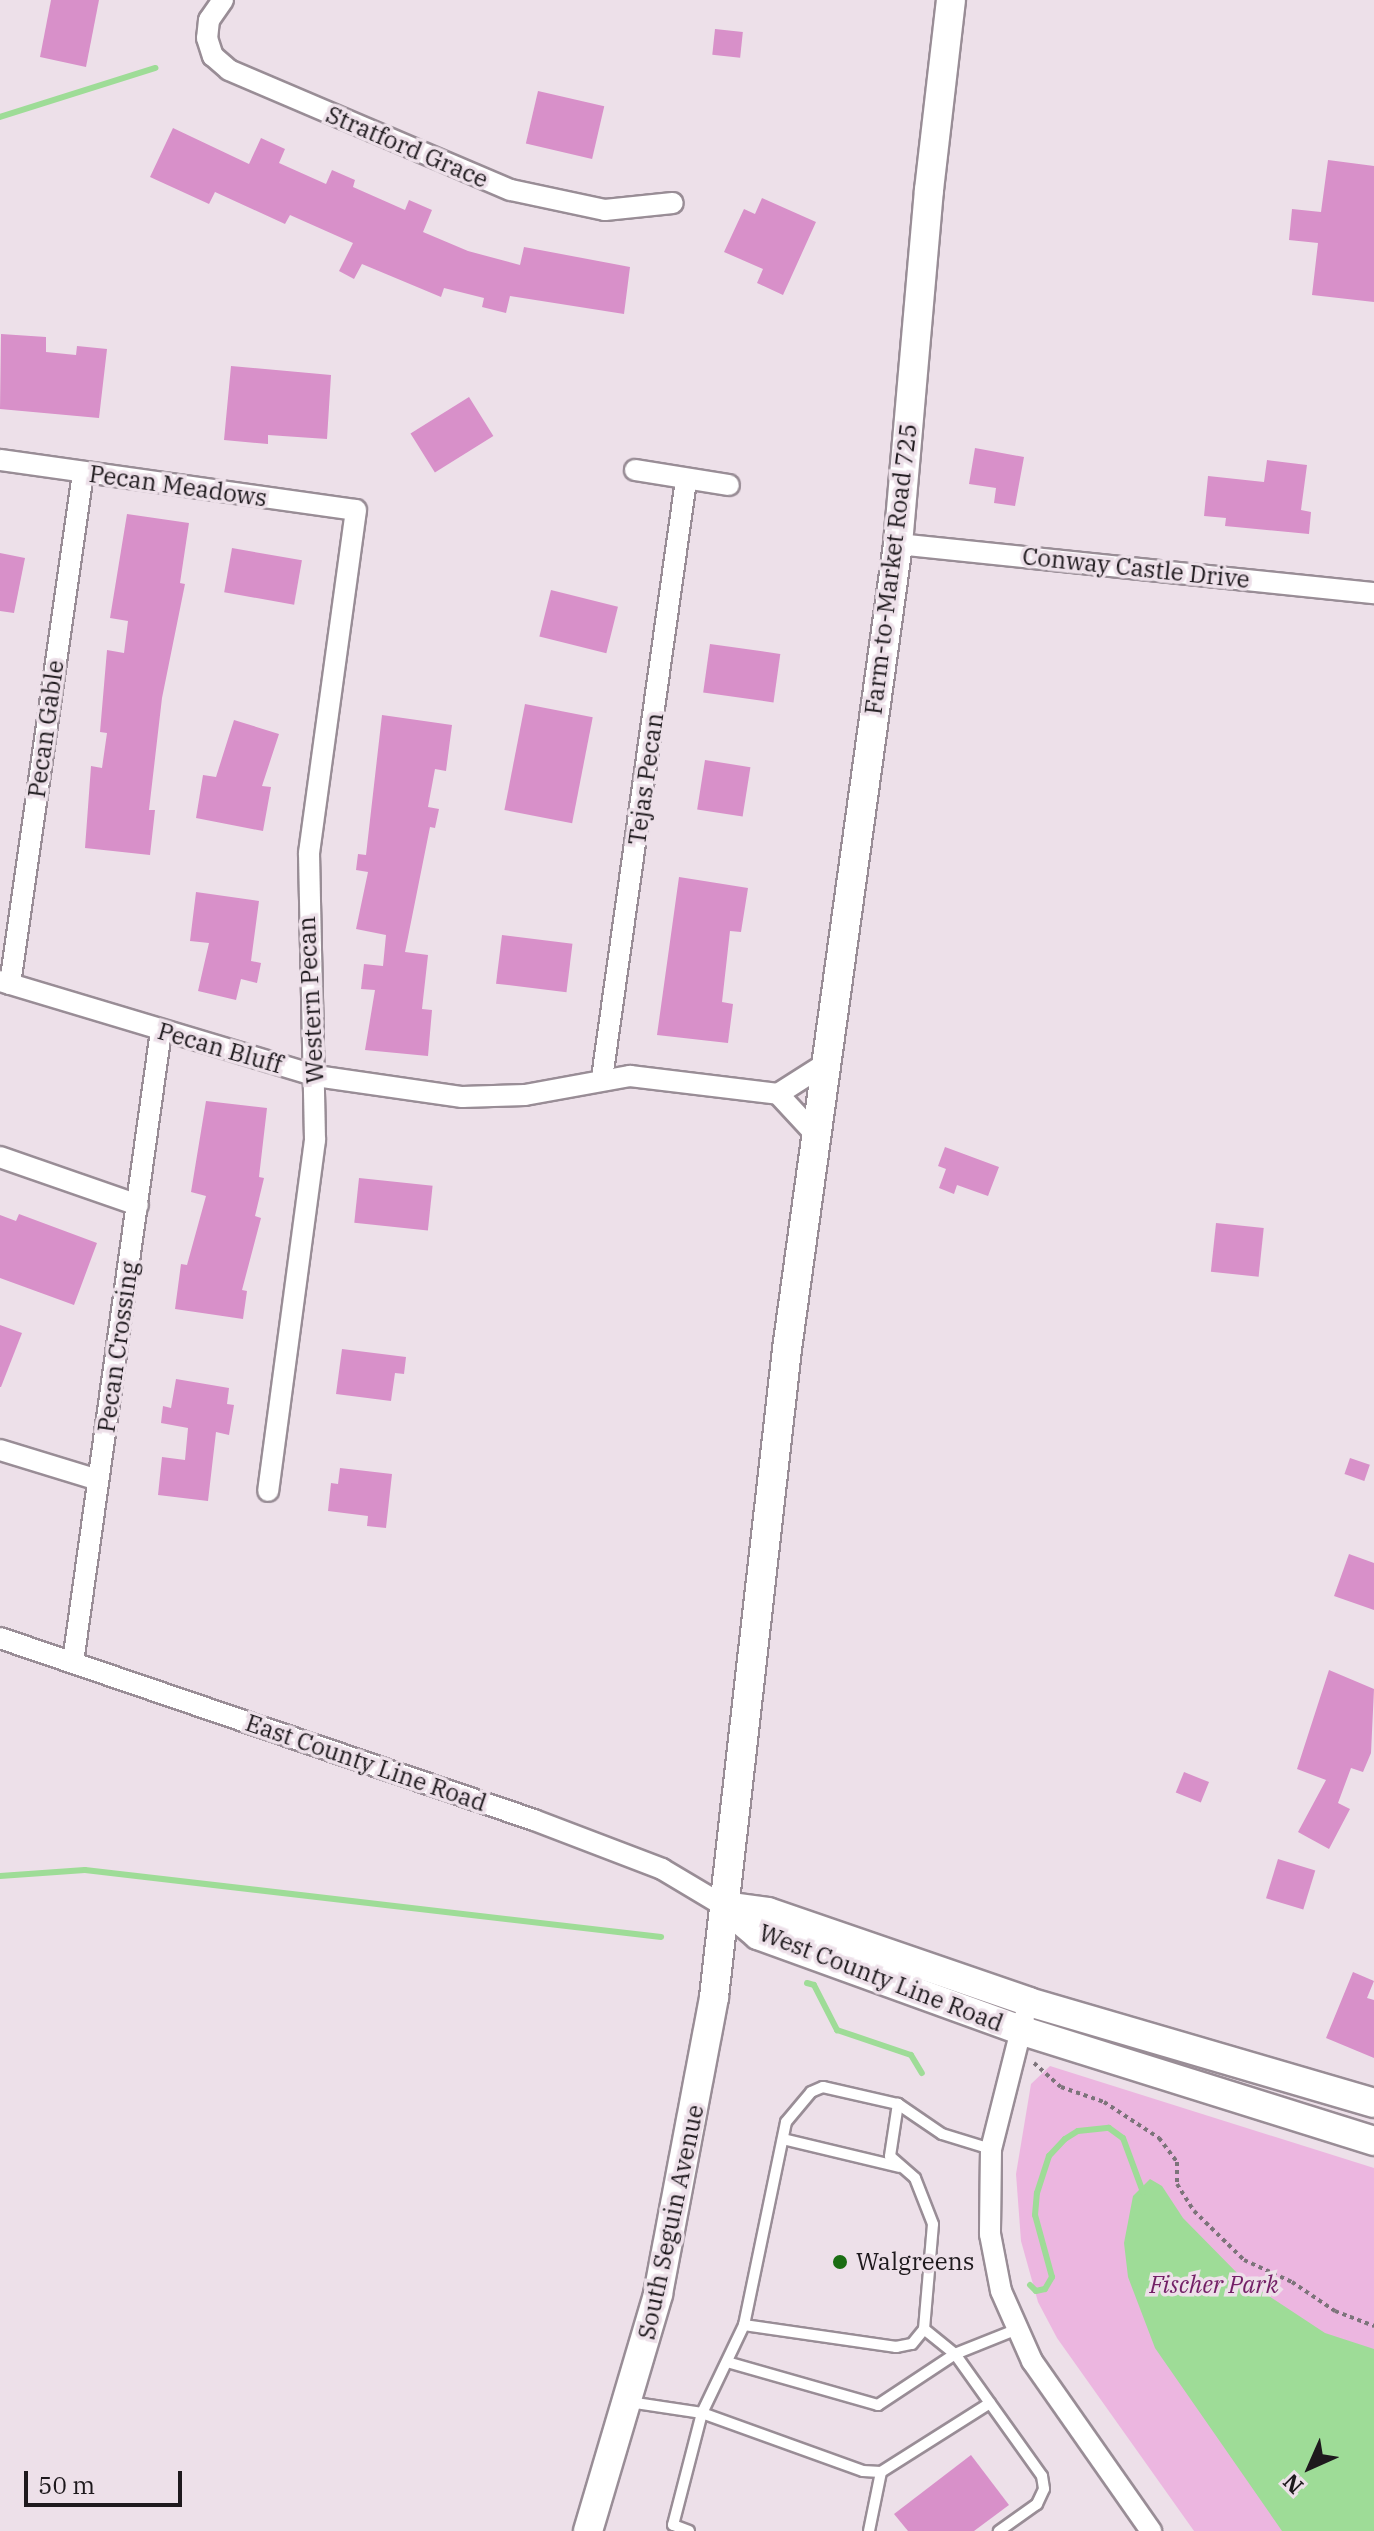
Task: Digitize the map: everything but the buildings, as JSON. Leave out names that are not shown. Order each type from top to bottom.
[{"type":"main road","name":"Farm-to-Market Road 725","points":[[818,1137],[825,1064],[898,544],[951,0]]},
{"type":"main road","name":"South Seguin Avenue","points":[[588,2531],[629,2402],[658,2294],[694,2124],[724,1906],[787,1349],[818,1137]]},
{"type":"main road","name":"West County Line Road","points":[[724,1906],[768,1912],[1029,2002],[1374,2103]]},
{"type":"main road","name":"West County Line Road","points":[[724,1906],[758,1935],[1020,2030],[1374,2141]]},
{"type":"street","name":"Stratford Grace","points":[[223,0],[209,20],[207,38],[213,56],[229,70],[511,190],[605,210],[673,203]]},
{"type":"street","name":"Pecan Meadows","points":[[0,460],[356,510]]},
{"type":"street","points":[[635,470],[729,485]]},
{"type":"street","name":"Pecan Gable","points":[[5,982],[83,473]]},
{"type":"street","name":"Tejas Pecan","points":[[602,1078],[686,480]]},
{"type":"street","name":"Western Pecan","points":[[268,1491],[310,1198],[316,1076],[309,1009],[309,853],[356,510]]},
{"type":"street","name":"Conway Castle Drive","points":[[898,544],[1374,593]]},
{"type":"street","name":"Pecan Bluff","points":[[5,982],[316,1076],[462,1097],[525,1095],[602,1078],[630,1076],[778,1094]]},
{"type":"street","name":"Pecan Crossing","points":[[73,1662],[161,1031]]},
{"type":"street","points":[[818,1137],[778,1094],[825,1064]]},
{"type":"street","points":[[0,1157],[138,1205]]},
{"type":"street","points":[[0,1450],[98,1480]]},
{"type":"street","name":"East County Line Road","points":[[0,1638],[534,1820],[662,1869],[724,1906]]},
{"type":"street","points":[[1029,2002],[991,2149],[990,2234],[1015,2330],[1151,2531]]},
{"type":"lane","points":[[689,2531],[673,2525],[702,2413],[744,2325],[783,2139],[794,2109],[823,2087],[898,2104],[942,2134],[991,2149]]},
{"type":"lane","points":[[744,2325],[896,2347],[912,2344],[924,2329],[933,2224],[915,2178],[890,2156],[898,2104]]},
{"type":"lane","points":[[783,2139],[900,2167]]},
{"type":"lane","points":[[924,2329],[955,2354],[1042,2476],[1044,2489],[1037,2504],[999,2531]]},
{"type":"lane","points":[[727,2362],[878,2405],[955,2354],[1015,2330]]},
{"type":"lane","points":[[629,2402],[702,2413],[863,2471],[881,2472],[990,2403]]},
{"type":"lane","points":[[869,2531],[881,2472]]},
{"type":"path","points":[[1034,2063],[1061,2087],[1104,2102],[1159,2138],[1173,2153],[1177,2184],[1194,2211],[1244,2260],[1292,2282],[1335,2311],[1374,2326]]},
{"type":"green space","name":"Fischer Park","points":[[1050,2066],[1374,2168],[1374,2531],[1194,2531],[1057,2338],[1038,2302],[1021,2241],[1016,2174],[1031,2084]]},
{"type":"shaded area","points":[[1150,2179],[1162,2186],[1183,2218],[1243,2279],[1325,2333],[1374,2349],[1374,2531],[1282,2531],[1155,2348],[1128,2277],[1124,2243],[1133,2196]]},
{"type":"waterway","points":[[0,117],[155,68]]},
{"type":"waterway","points":[[0,1876],[85,1870],[661,1937]]},
{"type":"waterway","points":[[807,1983],[814,1985],[837,2030],[911,2055],[922,2073]]},
{"type":"waterway","points":[[1030,2285],[1036,2291],[1045,2289],[1052,2277],[1035,2215],[1037,2193],[1049,2156],[1065,2139],[1078,2131],[1109,2128],[1123,2138],[1143,2192]]},
{"type":"place","name":"Walgreens","points":[[840,2262]]}]
